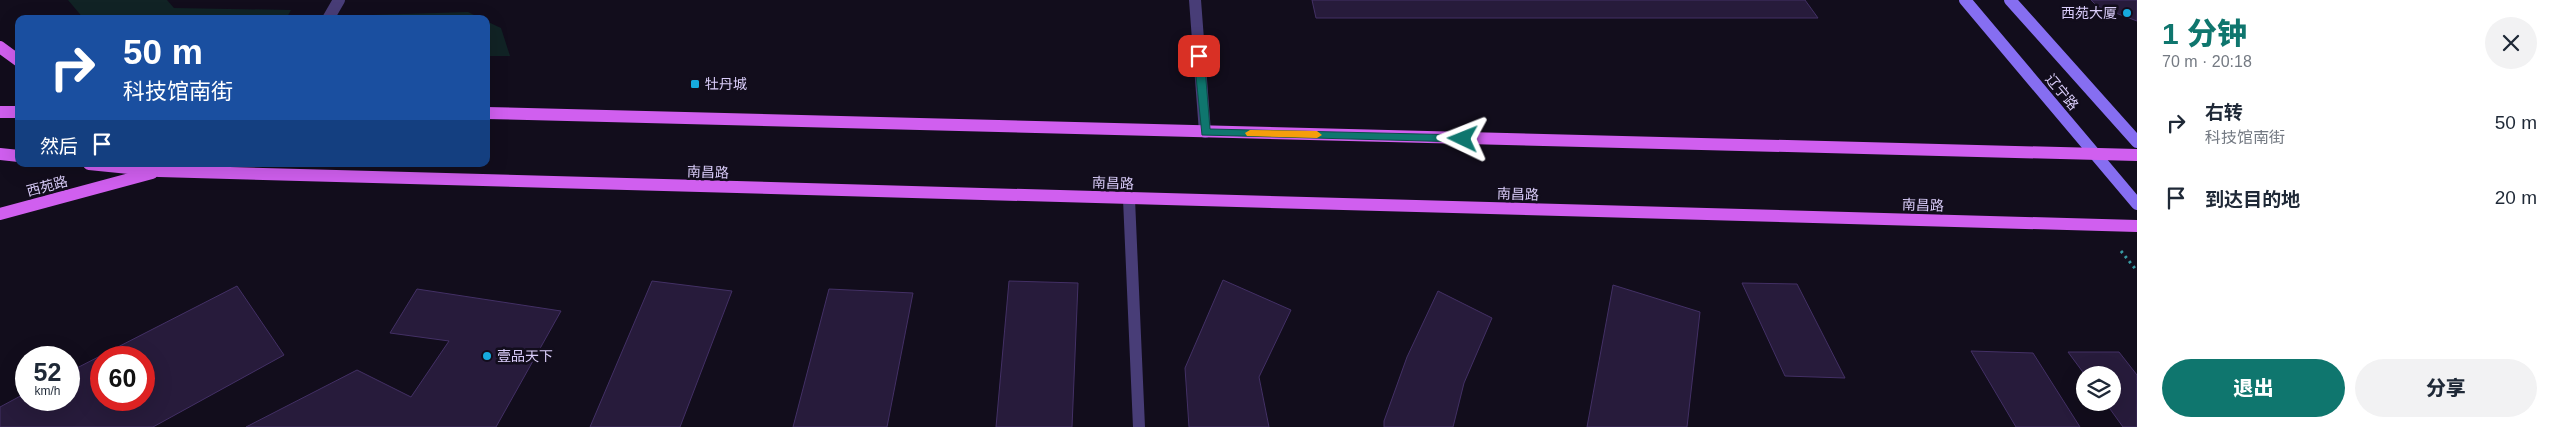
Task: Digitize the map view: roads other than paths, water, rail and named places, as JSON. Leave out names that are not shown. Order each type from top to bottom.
[{"type":"main road","name":"辽宁路","points":[[1965,0],[2137,204]]},
{"type":"main road","name":"辽宁路","points":[[2010,0],[2137,142]]},
{"type":"main road","points":[[0,46],[15,58]]},
{"type":"main road","points":[[0,112],[15,112]]},
{"type":"main road","points":[[490,113],[2137,155]]},
{"type":"main road","points":[[0,154],[15,156]]},
{"type":"main road","name":"南昌路","points":[[161,167],[201,172],[2137,226]]},
{"type":"main road","name":"西苑路","points":[[0,214],[161,167]]},
{"type":"street","points":[[330,15],[339,0]]},
{"type":"street","points":[[1195,0],[1205,132]]},
{"type":"street","points":[[1129,199],[1139,427]]},
{"type":"place","name":"西苑大厦","points":[[2127,13]]},
{"type":"place","name":"牡丹城","points":[[695,84]]},
{"type":"place","name":"壹品天下","points":[[487,356]]}]
